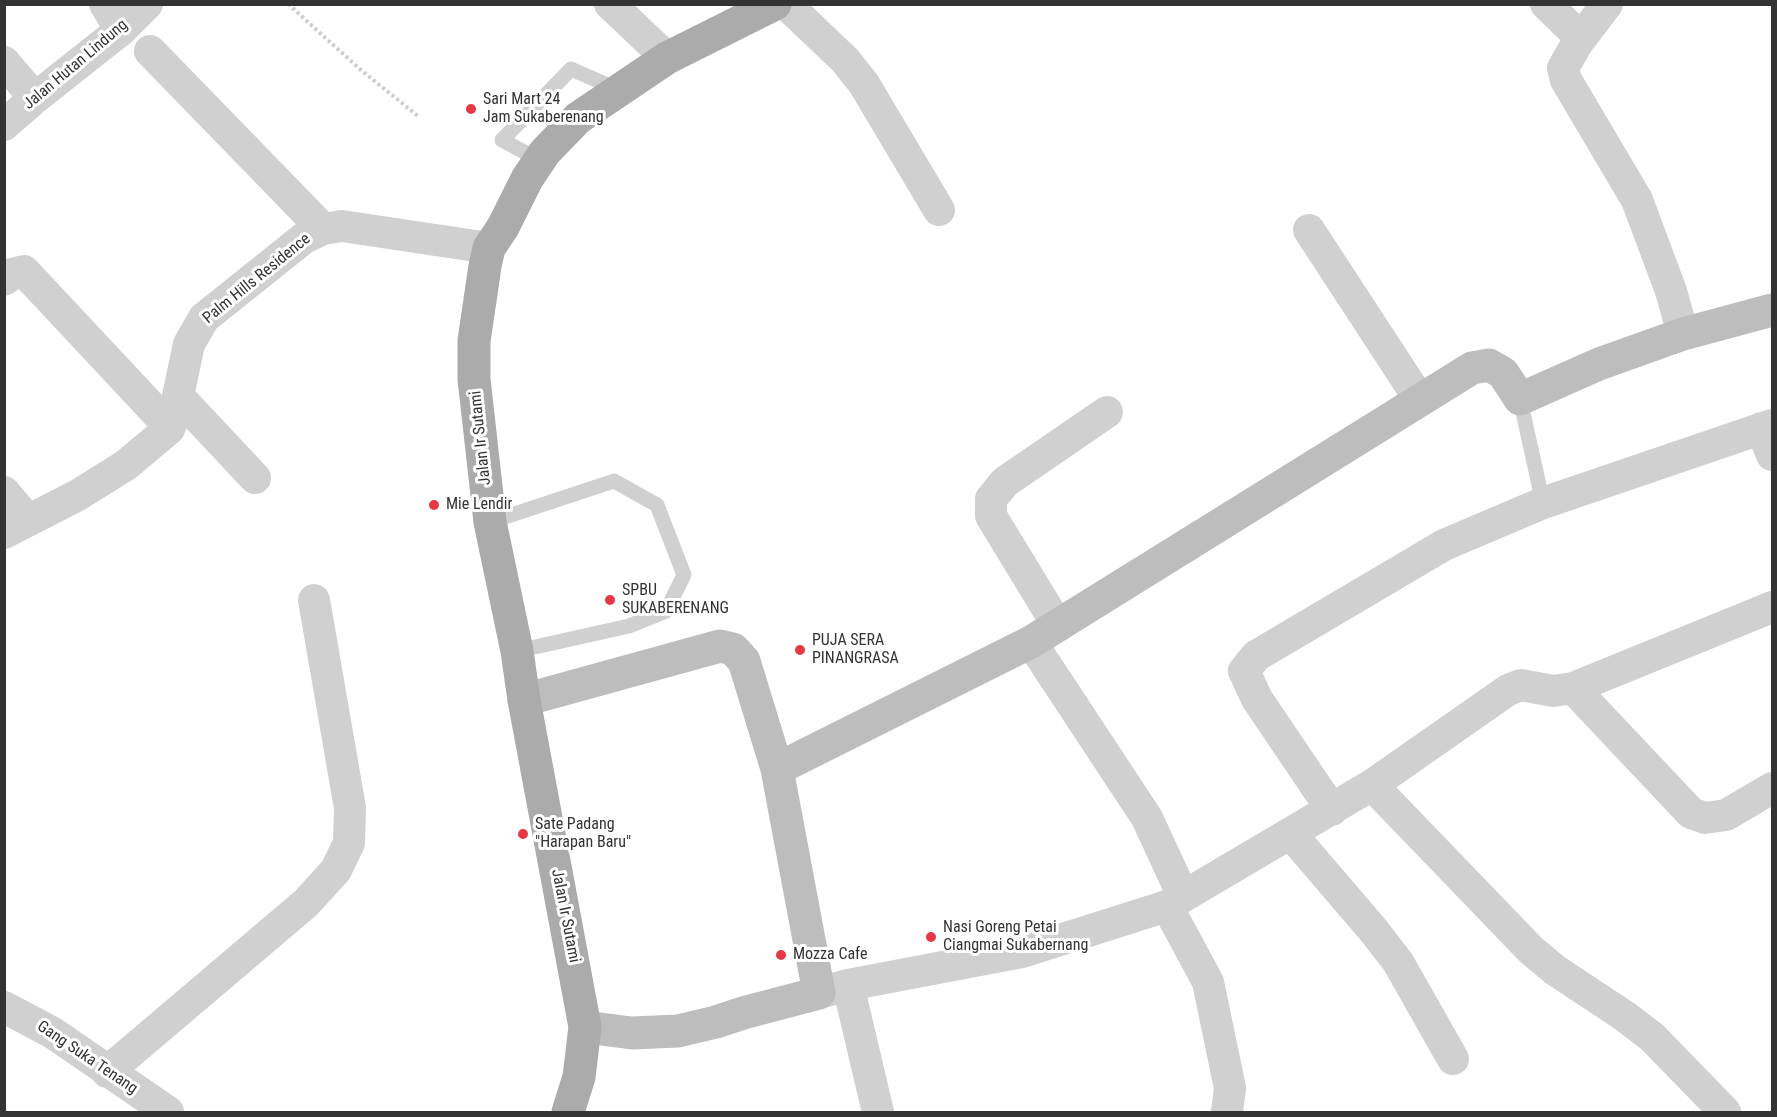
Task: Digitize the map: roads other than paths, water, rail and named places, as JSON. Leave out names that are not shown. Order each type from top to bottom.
[{"type":"main road","name":"Jalan Ir Sutami","points":[[568,1113],[579,1077],[585,1027],[517,651],[490,522],[474,379],[474,341],[485,266],[489,248],[539,160],[578,118],[667,58],[775,4]]},
{"type":"street","name":"Jalan Hutan Lindung","points":[[4,125],[34,98],[113,17],[147,4]]},
{"type":"street","points":[[610,4],[667,58]]},
{"type":"street","points":[[786,4],[838,54],[864,84],[939,210]]},
{"type":"street","points":[[1546,4],[1581,38]]},
{"type":"street","points":[[1607,4],[1581,38],[1563,68],[1566,80],[1637,200],[1671,291],[1683,334]]},
{"type":"street","points":[[150,51],[323,229]]},
{"type":"street","points":[[4,62],[34,98]]},
{"type":"street","name":"Palm Hills Residence","points":[[169,426],[189,344],[204,318],[304,238],[323,229],[342,226],[489,248]]},
{"type":"street","points":[[1310,230],[1420,400]]},
{"type":"street","points":[[4,280],[12,274],[24,271],[169,426],[126,465],[78,495],[16,526],[4,492]]},
{"type":"street","points":[[777,769],[1044,634],[1472,368],[1489,365],[1503,373],[1520,399],[1599,364],[1683,334],[1773,310]]},
{"type":"street","points":[[178,396],[255,478]]},
{"type":"street","points":[[1107,412],[1005,482],[991,499],[990,516],[1044,634],[1147,818],[1175,901],[1208,982],[1230,1088],[1227,1113]]},
{"type":"street","points":[[1332,810],[1257,699],[1244,671],[1256,656],[1443,545],[1543,503],[1769,436]]},
{"type":"street","points":[[107,1072],[306,903],[336,870],[350,843],[350,808],[314,600]]},
{"type":"street","points":[[585,1027],[632,1033],[678,1030],[716,1022],[834,989],[1022,952],[1175,901],[1372,785],[1508,690],[1521,685],[1553,691],[1573,688],[1773,607]]},
{"type":"street","points":[[524,699],[720,646],[733,649],[744,660],[777,769],[834,989],[878,1113]]},
{"type":"street","points":[[1573,688],[1691,813],[1705,818],[1725,815],[1773,788]]},
{"type":"street","points":[[1372,785],[1531,950],[1555,970],[1652,1037],[1725,1113]]},
{"type":"street","points":[[1291,834],[1398,962],[1453,1059]]},
{"type":"street","name":"Gang Suka Tenang","points":[[4,1007],[53,1033],[168,1113]]},
{"type":"lane","points":[[539,160],[502,140],[571,69],[619,90]]},
{"type":"lane","points":[[1520,399],[1543,503]]},
{"type":"lane","points":[[490,522],[614,481],[657,505],[684,575],[666,611],[629,626],[517,651]]},
{"type":"place","name":"Sari Mart 24 Jam Sukaberenang","points":[[471,109]]},
{"type":"place","name":"Mie Lendir","points":[[434,505]]},
{"type":"place","name":"SPBU SUKABERENANG","points":[[610,600]]},
{"type":"place","name":"PUJA SERA PINANGRASA","points":[[800,650]]},
{"type":"place","name":"Sate Padang \"Harapan Baru\"","points":[[523,834]]},
{"type":"place","name":"Nasi Goreng Petai Ciangmai Sukabernang","points":[[931,937]]},
{"type":"place","name":"Mozza Cafe","points":[[781,955]]}]
